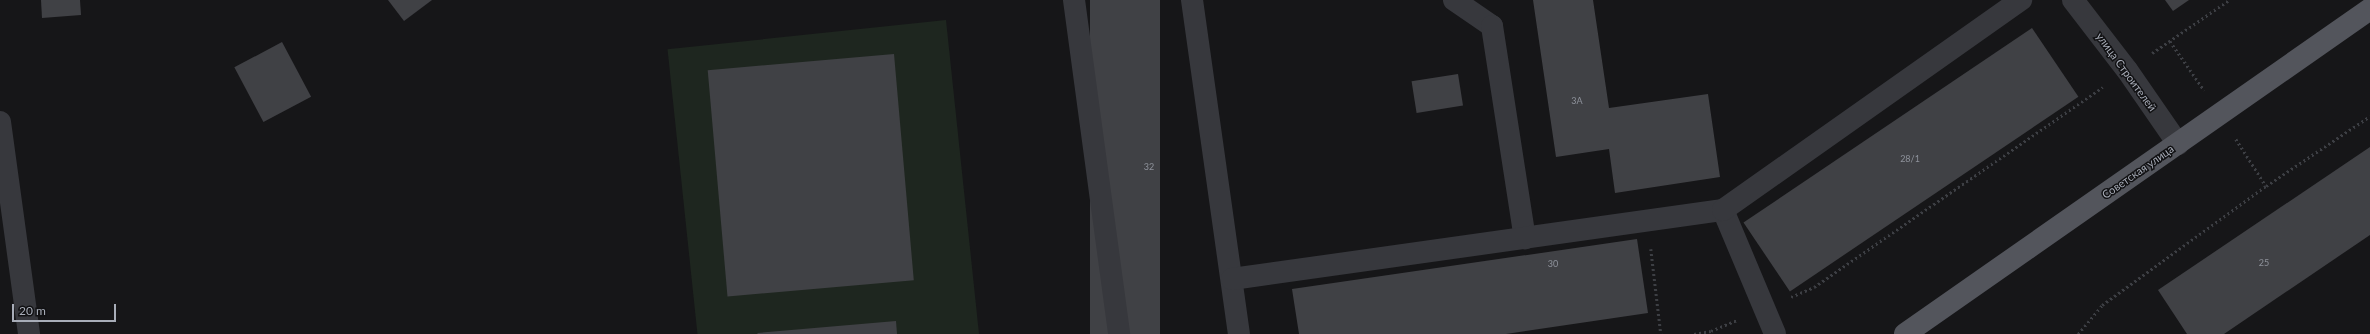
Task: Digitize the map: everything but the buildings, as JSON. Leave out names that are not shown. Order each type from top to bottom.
[{"type":"main road","name":"Советская улица","points":[[1906,334],[2370,9]]},
{"type":"street","points":[[1074,0],[1120,334]]},
{"type":"street","points":[[1192,0],[1239,334]]},
{"type":"street","points":[[1454,0],[1492,26],[1525,238]]},
{"type":"street","points":[[1232,280],[1723,210],[2021,0]]},
{"type":"street","name":"улица Строителей","points":[[2073,0],[2127,70],[2178,144]]},
{"type":"street","points":[[0,122],[28,334]]},
{"type":"street","points":[[1723,210],[1775,334]]},
{"type":"path","points":[[1694,334],[1711,332],[1814,287],[2229,0]]},
{"type":"path","points":[[2078,334],[2102,305],[2266,186],[2370,116]]},
{"type":"path","points":[[1648,221],[1661,334]]},
{"type":"shaded area","points":[[946,20],[979,334],[697,334],[668,49]]}]
